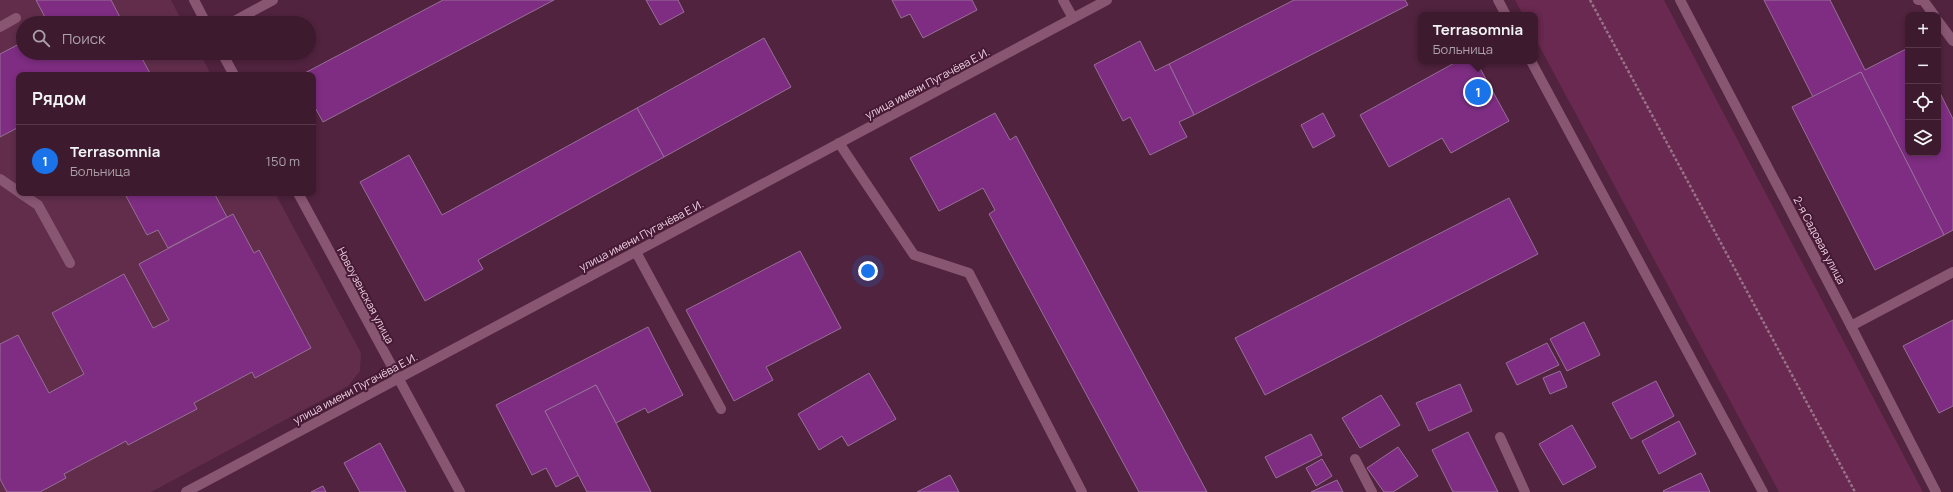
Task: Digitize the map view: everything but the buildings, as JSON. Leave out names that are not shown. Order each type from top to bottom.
[{"type":"street","points":[[194,0],[202,16]]},
{"type":"street","points":[[244,16],[274,0]]},
{"type":"street","points":[[1063,0],[1073,18]]},
{"type":"street","name":"улица имени Пугачёва Е.И.","points":[[186,492],[1107,0]]},
{"type":"street","points":[[1498,0],[1504,12]]},
{"type":"street","name":"2-я Садовая улица","points":[[1680,0],[1852,326],[1936,492]]},
{"type":"street","points":[[1918,0],[1923,0],[1932,12]]},
{"type":"street","points":[[0,27],[16,18]]},
{"type":"street","points":[[1941,25],[1953,41]]},
{"type":"street","points":[[226,60],[232,72]]},
{"type":"street","points":[[1533,64],[1763,492]]},
{"type":"street","points":[[839,143],[914,255],[969,273],[1082,492]]},
{"type":"street","points":[[0,180],[16,190]]},
{"type":"street","points":[[24,196],[38,205],[70,263]]},
{"type":"street","name":"Новоузенская улица","points":[[300,196],[460,492]]},
{"type":"street","points":[[636,252],[720,408]]},
{"type":"street","points":[[1852,326],[1953,272]]},
{"type":"street","points":[[1500,437],[1524,492]]},
{"type":"street","points":[[1355,459],[1372,492]]},
{"type":"path","points":[[1590,0],[1856,492]]},
{"type":"shaded area","points":[[0,0],[171,0],[179,16],[16,16],[16,60],[204,60],[210,72],[16,72],[16,196],[277,196],[361,353],[360,371],[348,386],[151,492],[0,492]]},
{"type":"shaded area","points":[[1515,0],[1664,0],[1923,492],[1779,492],[1538,44],[1538,12],[1521,12]]},
{"type":"place","name":"Terrasomnia","points":[[1478,92]]}]
